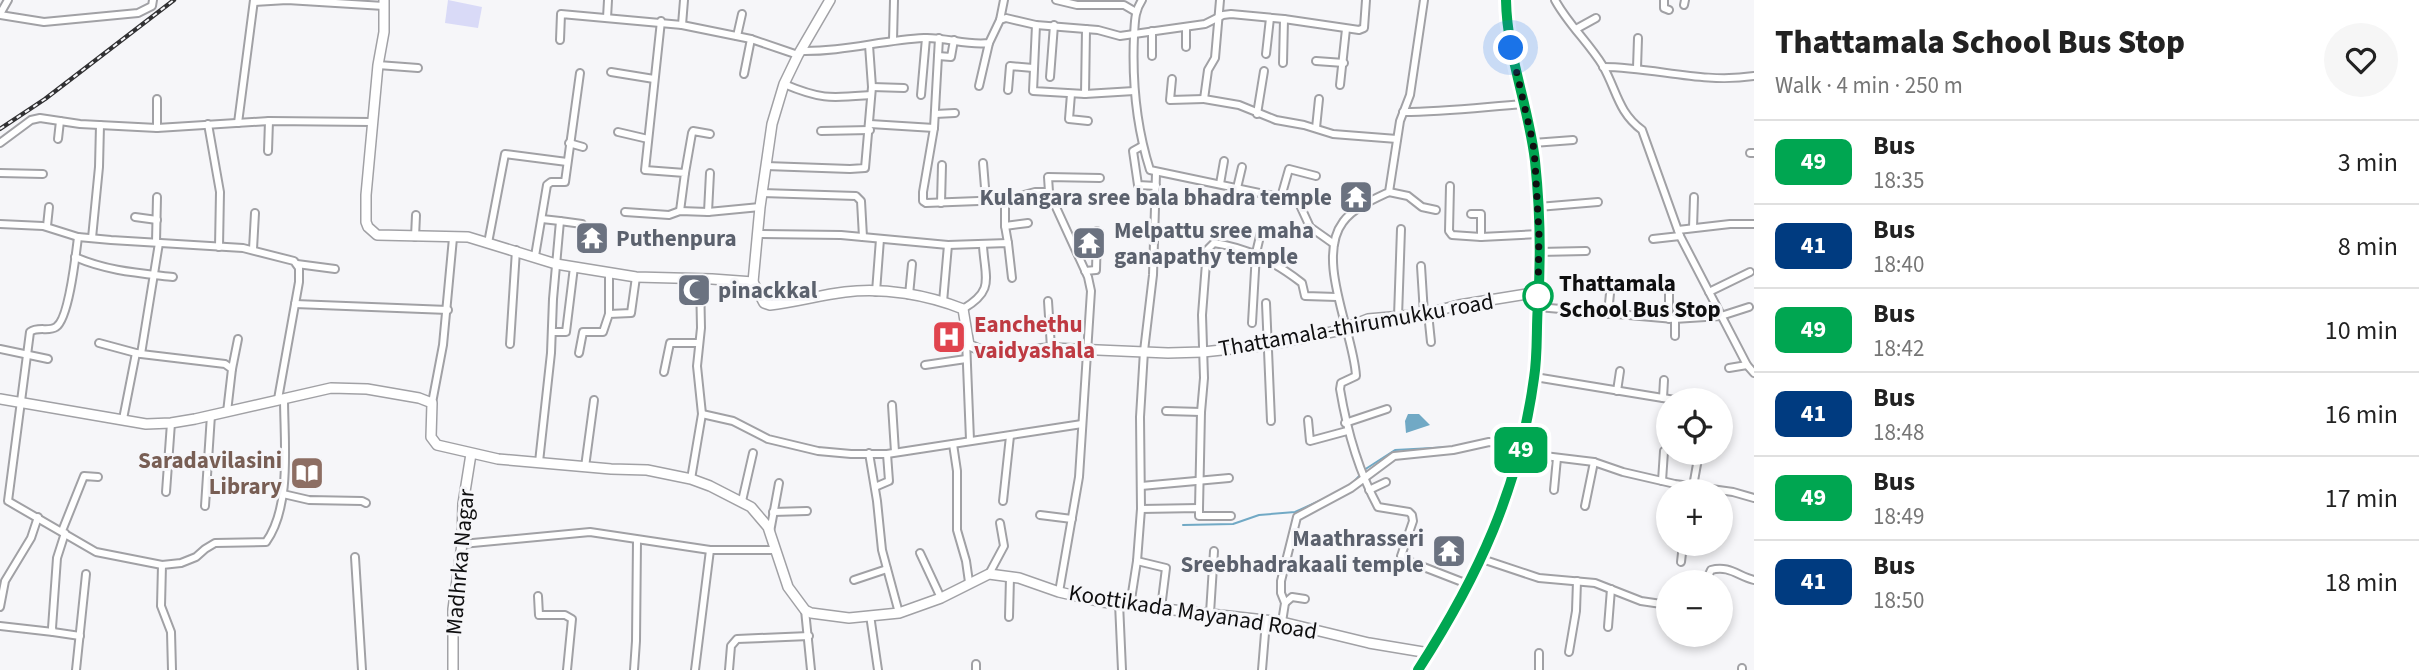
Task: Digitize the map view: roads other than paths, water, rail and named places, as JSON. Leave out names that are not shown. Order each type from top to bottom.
[{"type":"main road","points":[[1418,670],[1470,585],[1503,508],[1521,449],[1535,377],[1539,292],[1538,207],[1533,143],[1514,65],[1506,0]]},
{"type":"street","points":[[8,0],[0,15],[44,22],[138,13],[158,0]]},
{"type":"street","points":[[607,18],[608,0]]},
{"type":"street","points":[[682,24],[684,0]]},
{"type":"street","points":[[830,0],[799,53],[772,124],[753,282],[764,303],[770,305],[848,291],[909,295],[963,309],[984,294],[986,285],[983,246]]},
{"type":"street","points":[[892,40],[894,0]]},
{"type":"street","points":[[979,86],[989,43],[1000,20],[1004,0]]},
{"type":"street","points":[[1056,0],[1124,5],[1136,12]]},
{"type":"street","points":[[1142,0],[1136,12],[1132,69],[1142,146],[1150,170],[1298,201],[1310,227],[1334,244]]},
{"type":"street","points":[[1204,99],[1208,70],[1215,58],[1220,0]]},
{"type":"street","points":[[1000,20],[1006,18],[1036,25],[1086,29],[1120,36],[1205,24],[1217,17],[1231,14],[1359,30],[1364,28],[1366,0]]},
{"type":"street","points":[[1389,192],[1397,139],[1409,95],[1424,0]]},
{"type":"street","points":[[1555,0],[1603,67],[1618,103],[1631,122],[1642,131],[1679,233],[1746,365],[1754,373]]},
{"type":"street","points":[[1664,0],[1664,8],[1669,9]]},
{"type":"street","points":[[238,123],[254,1],[384,3],[384,32],[378,65],[366,195],[368,227],[377,235],[468,237],[556,264],[636,277],[753,282]]},
{"type":"street","points":[[560,40],[561,13],[682,24],[799,53],[926,38],[976,45],[989,43]]},
{"type":"street","points":[[737,36],[741,14]]},
{"type":"street","points":[[1266,54],[1270,18]]},
{"type":"street","points":[[1576,29],[1595,18]]},
{"type":"street","points":[[1283,63],[1284,19]]},
{"type":"street","points":[[661,21],[645,170],[685,173]]},
{"type":"street","points":[[1036,25],[1032,90],[1071,94],[1134,91]]},
{"type":"street","points":[[1050,77],[1054,25]]},
{"type":"street","points":[[1186,27],[1186,47]]},
{"type":"street","points":[[1085,94],[1086,29]]},
{"type":"street","points":[[1340,85],[1346,29]]},
{"type":"street","points":[[1152,31],[1152,57]]},
{"type":"street","points":[[921,95],[926,38]]},
{"type":"street","points":[[939,38],[934,128],[923,201],[941,203],[1005,200],[1041,191],[1049,192]]},
{"type":"street","points":[[1637,68],[1638,38]]},
{"type":"street","points":[[744,74],[751,39]]},
{"type":"street","points":[[938,56],[951,57],[954,40]]},
{"type":"street","points":[[766,166],[850,169],[865,167],[872,87],[869,45]]},
{"type":"street","points":[[1316,61],[1344,62]]},
{"type":"street","points":[[378,65],[418,68]]},
{"type":"street","points":[[1008,90],[1010,66],[1033,68]]},
{"type":"street","points":[[1603,67],[1637,68],[1718,80],[1754,76]]},
{"type":"street","points":[[1257,114],[1264,71]]},
{"type":"street","points":[[611,72],[654,79]]},
{"type":"street","points":[[535,256],[547,185],[551,182],[565,182],[580,73]]},
{"type":"street","points":[[1172,79],[1170,100],[1204,99],[1239,105],[1257,114],[1333,134],[1397,139]]},
{"type":"street","points":[[785,84],[808,95],[825,98],[871,95]]},
{"type":"street","points":[[872,87],[904,88]]},
{"type":"street","points":[[1071,94],[1069,120],[1088,121]]},
{"type":"street","points":[[157,99],[157,128]]},
{"type":"street","points":[[1316,128],[1319,99]]},
{"type":"street","points":[[1404,112],[1443,112],[1524,104]]},
{"type":"street","points":[[935,114],[955,113]]},
{"type":"street","points":[[0,143],[31,120],[40,118],[157,128],[270,121],[372,122]]},
{"type":"street","points":[[58,139],[60,121]]},
{"type":"street","points":[[268,151],[270,121]]},
{"type":"street","points":[[208,124],[220,192],[219,247]]},
{"type":"street","points":[[92,238],[100,125]]},
{"type":"street","points":[[821,131],[870,127],[934,128]]},
{"type":"street","points":[[618,132],[648,139]]},
{"type":"street","points":[[680,211],[692,133],[710,134]]},
{"type":"street","points":[[1533,143],[1573,140]]},
{"type":"street","points":[[569,143],[583,147]]},
{"type":"street","points":[[1142,146],[1133,151],[1138,185],[1156,186]]},
{"type":"street","points":[[488,243],[505,154],[567,162]]},
{"type":"street","points":[[1220,184],[1224,161]]},
{"type":"street","points":[[983,163],[986,200]]},
{"type":"street","points":[[941,203],[943,165]]},
{"type":"street","points":[[1237,188],[1242,167]]},
{"type":"street","points":[[1281,197],[1289,169],[1316,176]]},
{"type":"street","points":[[0,173],[43,174]]},
{"type":"street","points":[[708,212],[710,173]]},
{"type":"street","points":[[1130,606],[1141,509],[1140,417],[1153,275],[1156,173]]},
{"type":"street","points":[[1059,592],[1079,477],[1091,291],[1086,271],[1049,192],[1048,177],[1100,177]]},
{"type":"street","points":[[1450,186],[1452,235],[1481,237],[1539,234]]},
{"type":"street","points":[[1436,210],[1422,207],[1408,196],[1389,192],[1352,213],[1342,223],[1334,244],[1334,273],[1337,297],[1348,327],[1356,376],[1341,383],[1347,431],[1369,491],[1378,507],[1409,512],[1412,515],[1413,521],[1401,556],[1470,585]]},
{"type":"street","points":[[762,193],[856,196],[861,201],[863,237]]},
{"type":"street","points":[[123,419],[154,275],[158,242],[157,197]]},
{"type":"street","points":[[1693,228],[1694,197]]},
{"type":"street","points":[[1005,200],[1005,226],[1012,278]]},
{"type":"street","points":[[1538,207],[1598,202]]},
{"type":"street","points":[[47,226],[49,207]]},
{"type":"street","points":[[625,212],[669,215],[680,211],[708,212],[760,207]]},
{"type":"street","points":[[253,249],[255,214]]},
{"type":"street","points":[[1471,214],[1481,214],[1481,237]]},
{"type":"street","points":[[415,237],[416,215]]},
{"type":"street","points":[[135,216],[157,220]]},
{"type":"street","points":[[542,219],[582,224]]},
{"type":"street","points":[[539,463],[560,221]]},
{"type":"street","points":[[1005,226],[1028,223]]},
{"type":"street","points":[[0,224],[47,226],[78,237],[253,249],[297,264],[335,269]]},
{"type":"street","points":[[1653,239],[1693,228],[1754,224]]},
{"type":"street","points":[[1398,317],[1401,229]]},
{"type":"street","points":[[1086,271],[1096,270],[1097,231]]},
{"type":"street","points":[[1252,323],[1256,253],[1261,232]]},
{"type":"street","points":[[758,234],[863,237],[948,245],[983,246],[1008,243]]},
{"type":"street","points":[[10,503],[32,329],[53,328],[59,324],[70,292],[78,237]]},
{"type":"street","points":[[453,238],[448,310],[432,403],[433,442],[471,454],[539,463],[647,470],[691,478],[742,501],[751,507],[768,527],[788,587],[805,610],[811,670]]},
{"type":"street","points":[[876,292],[880,239]]},
{"type":"street","points":[[1231,516],[1199,516],[1200,412],[1204,378],[1202,315],[1207,250],[1214,243],[1233,245],[1256,253],[1302,283],[1305,296],[1337,297]]},
{"type":"street","points":[[943,302],[948,245]]},
{"type":"street","points":[[510,344],[516,250]]},
{"type":"street","points":[[1539,252],[1586,251]]},
{"type":"street","points":[[75,257],[98,267],[173,277]]},
{"type":"street","points":[[0,503],[10,503],[38,517],[96,552],[162,565],[181,563],[196,557],[215,543],[266,542],[274,531],[283,495],[281,398],[299,282],[297,264]]},
{"type":"street","points":[[909,295],[912,264]]},
{"type":"street","points":[[1422,266],[1431,342]]},
{"type":"street","points":[[552,332],[566,332],[574,267]]},
{"type":"street","points":[[1710,292],[1750,272]]},
{"type":"street","points":[[579,353],[583,332],[603,332],[609,314],[609,273]]},
{"type":"street","points":[[609,314],[631,313],[636,277]]},
{"type":"street","points":[[691,478],[702,414],[697,366],[701,328],[700,278]]},
{"type":"street","points":[[1608,314],[1611,283]]},
{"type":"street","name":"Thattamala-thirumukku road","points":[[966,338],[969,345],[985,352],[1051,348],[1203,352],[1268,345],[1337,331],[1368,319],[1426,314],[1459,305],[1539,292]]},
{"type":"street","points":[[1669,292],[1675,336]]},
{"type":"street","points":[[1048,301],[1051,348]]},
{"type":"street","points":[[1266,303],[1271,421]]},
{"type":"street","points":[[295,304],[448,310]]},
{"type":"street","points":[[1538,307],[1672,319],[1721,316],[1749,307]]},
{"type":"street","points":[[963,309],[970,440]]},
{"type":"street","points":[[227,412],[238,339]]},
{"type":"street","points":[[99,343],[138,354],[220,362],[232,369]]},
{"type":"street","points":[[664,372],[670,343],[699,343]]},
{"type":"street","points":[[0,349],[48,359]]},
{"type":"street","points":[[925,365],[966,359]]},
{"type":"street","points":[[1729,369],[1746,365]]},
{"type":"street","points":[[1617,390],[1620,371]]},
{"type":"street","points":[[1535,377],[1656,397]]},
{"type":"street","points":[[1664,380],[1664,388]]},
{"type":"street","points":[[0,399],[146,424],[171,423],[331,388],[419,398],[432,403]]},
{"type":"street","points":[[585,467],[594,400]]},
{"type":"street","points":[[875,487],[889,481],[892,405]]},
{"type":"street","points":[[1345,423],[1387,409]]},
{"type":"street","points":[[1166,411],[1200,412]]},
{"type":"street","points":[[702,414],[733,421],[768,439],[817,451],[869,453],[891,453],[1082,424]]},
{"type":"street","points":[[205,506],[211,415]]},
{"type":"street","points":[[1308,421],[1310,441],[1347,431]]},
{"type":"street","points":[[166,492],[171,423]]},
{"type":"street","points":[[1003,501],[1010,436]]},
{"type":"street","points":[[1282,622],[1285,603],[1281,593],[1281,581],[1297,517],[1351,488],[1394,456],[1453,450],[1489,442],[1557,458],[1594,462],[1656,480]]},
{"type":"street","points":[[953,443],[957,471],[957,530],[969,582]]},
{"type":"street","points":[[742,501],[753,453]]},
{"type":"street","points":[[869,453],[882,550],[899,613]]},
{"type":"street","name":"Madhrka Nagar","points":[[453,670],[453,609],[462,544],[463,504],[471,454]]},
{"type":"street","points":[[1554,490],[1557,458]]},
{"type":"street","points":[[1585,506],[1594,462]]},
{"type":"street","points":[[53,632],[53,583],[64,532],[84,476],[99,477]]},
{"type":"street","points":[[1140,486],[1229,478]]},
{"type":"street","points":[[1369,491],[1387,482]]},
{"type":"street","points":[[770,534],[779,483]]},
{"type":"street","points":[[1733,492],[1754,498]]},
{"type":"street","points":[[283,495],[309,500],[366,503]]},
{"type":"street","points":[[1141,509],[1199,508]]},
{"type":"street","points":[[773,512],[807,511]]},
{"type":"street","points":[[1040,516],[1072,519]]},
{"type":"street","points":[[0,607],[5,581],[31,538],[38,517]]},
{"type":"street","points":[[989,574],[1003,546],[1000,523]]},
{"type":"street","points":[[462,544],[590,532],[710,550],[775,550]]},
{"type":"street","points":[[634,670],[637,540]]},
{"type":"street","points":[[695,670],[710,550]]},
{"type":"street","points":[[1210,614],[1214,551]]},
{"type":"street","points":[[920,553],[941,598]]},
{"type":"street","points":[[1681,556],[1681,562]]},
{"type":"street","points":[[355,557],[362,670]]},
{"type":"street","points":[[1482,559],[1539,578],[1595,583],[1641,601],[1656,603]]},
{"type":"street","points":[[1137,561],[1166,568],[1161,608]]},
{"type":"street","points":[[162,565],[161,606],[171,632],[172,670]]},
{"type":"street","points":[[854,580],[887,569]]},
{"type":"street","points":[[1711,570],[1732,569],[1741,576],[1754,580]]},
{"type":"street","points":[[76,670],[86,573]]},
{"type":"street","name":"Koottikada Mayanad Road","points":[[805,610],[849,618],[899,613],[941,598],[989,574],[1010,577],[1102,602],[1282,622],[1369,643],[1429,653]]},
{"type":"street","points":[[1009,617],[1010,577]]},
{"type":"street","points":[[1569,652],[1576,611],[1577,581]]},
{"type":"street","points":[[1608,627],[1611,589]]},
{"type":"street","points":[[537,596],[539,615],[565,615],[572,619],[568,670]]},
{"type":"street","points":[[1285,603],[1292,597],[1305,599]]},
{"type":"street","points":[[1119,603],[1122,670]]},
{"type":"street","points":[[870,615],[878,670]]},
{"type":"street","points":[[1262,670],[1266,621]]},
{"type":"street","points":[[0,626],[80,636]]},
{"type":"street","points":[[729,670],[732,646],[737,639],[809,636]]},
{"type":"street","points":[[1539,653],[1539,670]]},
{"type":"waterway","points":[[1463,445],[1481,441]]},
{"type":"waterway","points":[[1364,470],[1395,450],[1451,447]]},
{"type":"waterway","points":[[1351,485],[1361,474]]},
{"type":"waterway","points":[[1183,525],[1233,524],[1259,515],[1295,512],[1328,497]]},
{"type":"railway","points":[[0,129],[45,99],[174,0]]},
{"type":"place","name":"Kulangara sree bala bhadra temple","points":[[1356,197]]},
{"type":"place","name":"Puthenpura","points":[[592,238]]},
{"type":"place","name":"Melpattu sree maha ganapathy temple","points":[[1089,243]]},
{"type":"place","name":"pinackkal","points":[[694,290]]},
{"type":"place","name":"Thattamala School Bus Stop","points":[[1538,296]]},
{"type":"place","name":"Eanchethu vaidyashala","points":[[949,337]]},
{"type":"place","name":"Saradavilasini Library","points":[[307,473]]},
{"type":"place","name":"Maathrasseri Sreebhadrakaali temple","points":[[1449,551]]}]
